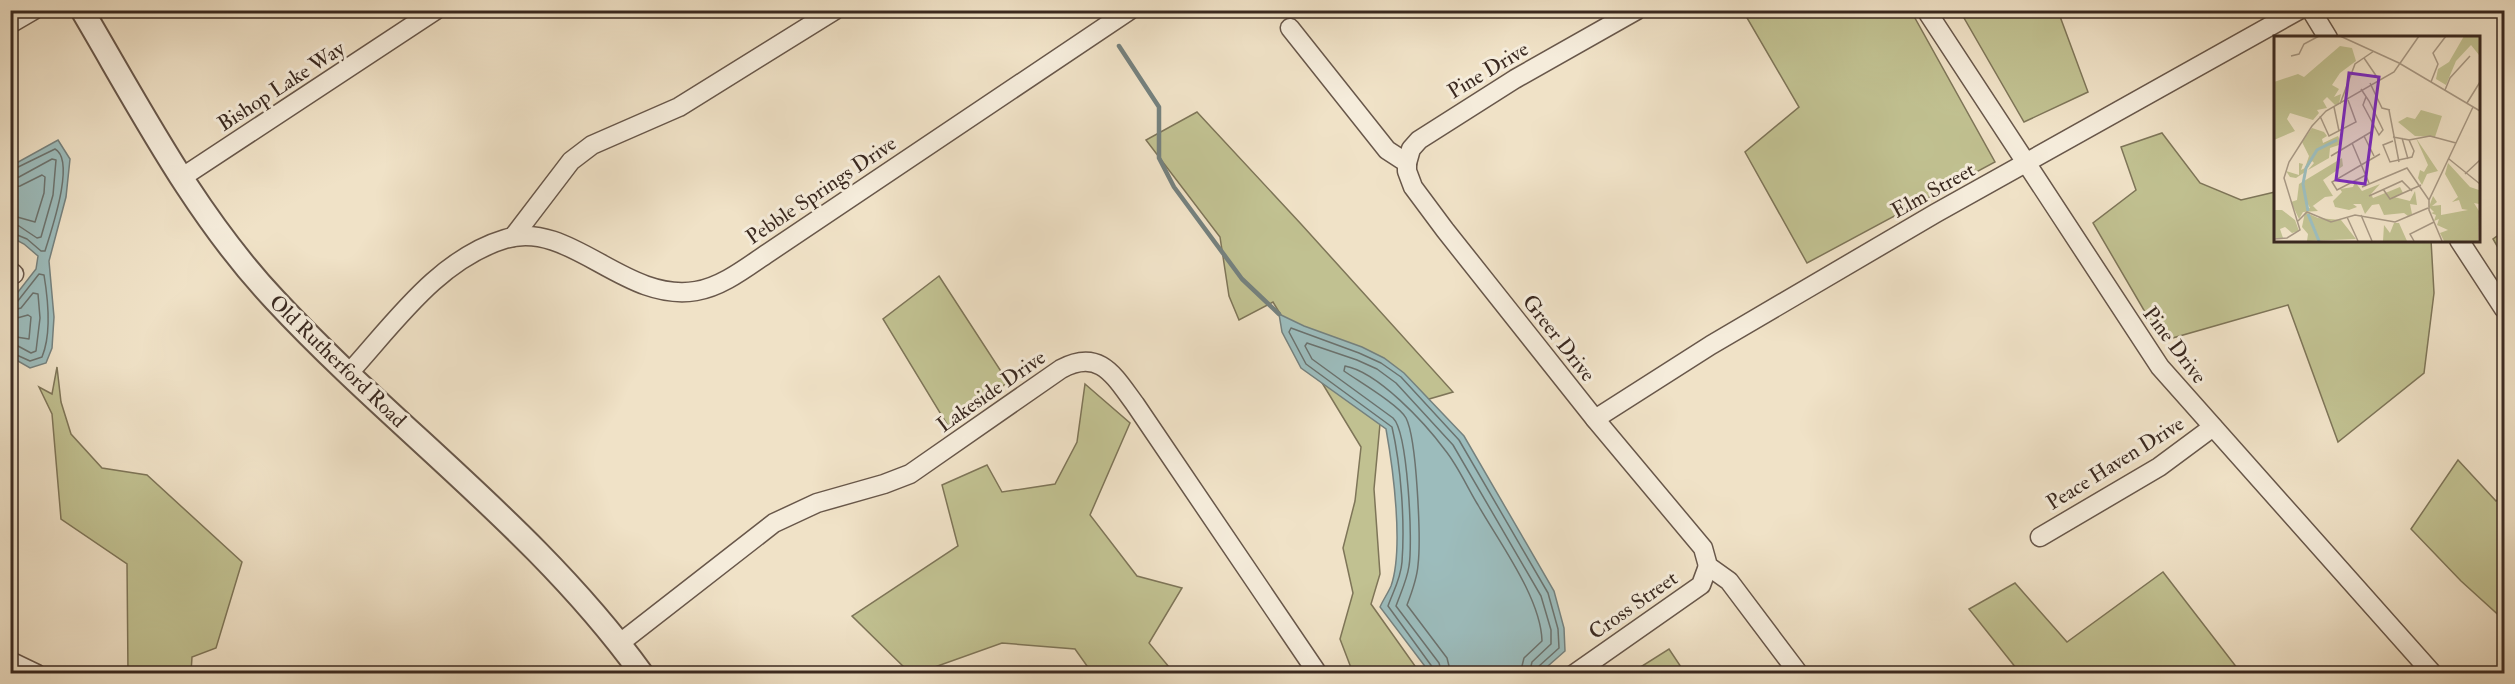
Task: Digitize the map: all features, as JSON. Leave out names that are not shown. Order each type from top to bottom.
[{"type":"street","points":[[10,24],[34,10]]},
{"type":"street","name":"Old Rutherford Road","points":[[82,10],[181,178],[234,252],[272,297],[348,374],[518,531],[620,643],[642,674]]},
{"type":"street","name":"Bishop Lake Way","points":[[181,178],[436,10]]},
{"type":"street","points":[[513,237],[571,161],[592,145],[615,132],[679,107],[835,10]]},
{"type":"street","name":"Pebble Springs Drive","points":[[348,374],[422,293],[444,273],[486,246],[513,237],[532,236],[551,240],[648,288],[677,293],[708,288],[768,253],[1130,10]]},
{"type":"street","name":"Pine Drive","points":[[1407,163],[1411,149],[1419,140],[1446,122],[1515,79],[1637,10]]},
{"type":"street","name":"Pine Drive","points":[[1926,10],[2140,340],[2181,393],[2433,674]]},
{"type":"street","name":"Elm Street","points":[[1595,419],[1711,345],[1936,213],[2299,10]]},
{"type":"street","points":[[2311,10],[2327,36]]},
{"type":"street","points":[[1290,28],[1387,150],[1407,163]]},
{"type":"street","name":"Greer Drive","points":[[1407,163],[1407,171],[1413,187],[1444,230],[1595,419],[1703,548],[1708,566],[1729,581],[1800,674]]},
{"type":"street","points":[[2460,242],[2505,309]]},
{"type":"street","name":"Lakeside Drive","points":[[620,643],[774,523],[817,502],[884,484],[910,474],[1061,369],[1087,361],[1104,367],[1124,388],[1318,674]]},
{"type":"street","name":"Peace Haven Drive","points":[[2040,537],[2159,467],[2213,427]]},
{"type":"street","name":"Cross Street","points":[[1574,674],[1701,585],[1708,566]]},
{"type":"street","points":[[10,661],[37,674]]},
{"type":"green space","points":[[1743,11],[1911,11],[1995,162],[1807,263],[1745,152],[1799,107]]},
{"type":"green space","points":[[1960,11],[2058,11],[2088,92],[2024,122]]},
{"type":"green space","points":[[1197,112],[1453,392],[1381,413],[1374,489],[1380,574],[1371,604],[1420,673],[1353,673],[1340,639],[1353,593],[1343,548],[1355,501],[1361,447],[1273,302],[1239,320],[1229,296],[1220,237],[1146,140]]},
{"type":"green space","points":[[2162,133],[2200,183],[2241,200],[2274,192],[2274,242],[2431,242],[2434,293],[2424,373],[2338,442],[2288,305],[2162,341],[2093,223],[2136,190],[2121,147]]},
{"type":"green space","points":[[2504,231],[2504,258],[2493,239]]},
{"type":"green space","points":[[939,276],[1008,382],[948,426],[883,319]]},
{"type":"green space","points":[[57,367],[61,402],[71,434],[102,468],[147,475],[242,562],[216,648],[192,657],[191,673],[128,673],[127,564],[61,519],[52,414],[39,387],[52,394]]},
{"type":"green space","points":[[1085,384],[1130,423],[1090,515],[1137,576],[1182,588],[1149,643],[1174,673],[1092,673],[1075,649],[1002,643],[918,673],[910,673],[852,616],[958,546],[942,485],[987,465],[1002,492],[1055,484],[1077,442]]},
{"type":"green space","points":[[2458,460],[2496,501],[2504,496],[2504,620],[2461,581],[2411,529]]},
{"type":"green space","points":[[2163,572],[2241,673],[2020,673],[1969,609],[2015,583],[2067,642]]},
{"type":"green space","points":[[1669,649],[1685,673],[1631,673]]},
{"type":"water","points":[[58,140],[70,159],[66,197],[49,261],[54,317],[52,348],[46,363],[30,368],[11,357],[11,301],[36,269],[38,256],[11,237],[11,166]]},
{"type":"water","points":[[1279,314],[1384,358],[1404,373],[1464,436],[1554,591],[1564,628],[1565,651],[1540,673],[1430,673],[1380,607],[1391,586],[1397,551],[1396,508],[1386,429],[1301,368],[1282,332]]},
{"type":"waterway","points":[[1119,46],[1159,107],[1159,158],[1174,187],[1242,279],[1279,314]]}]
